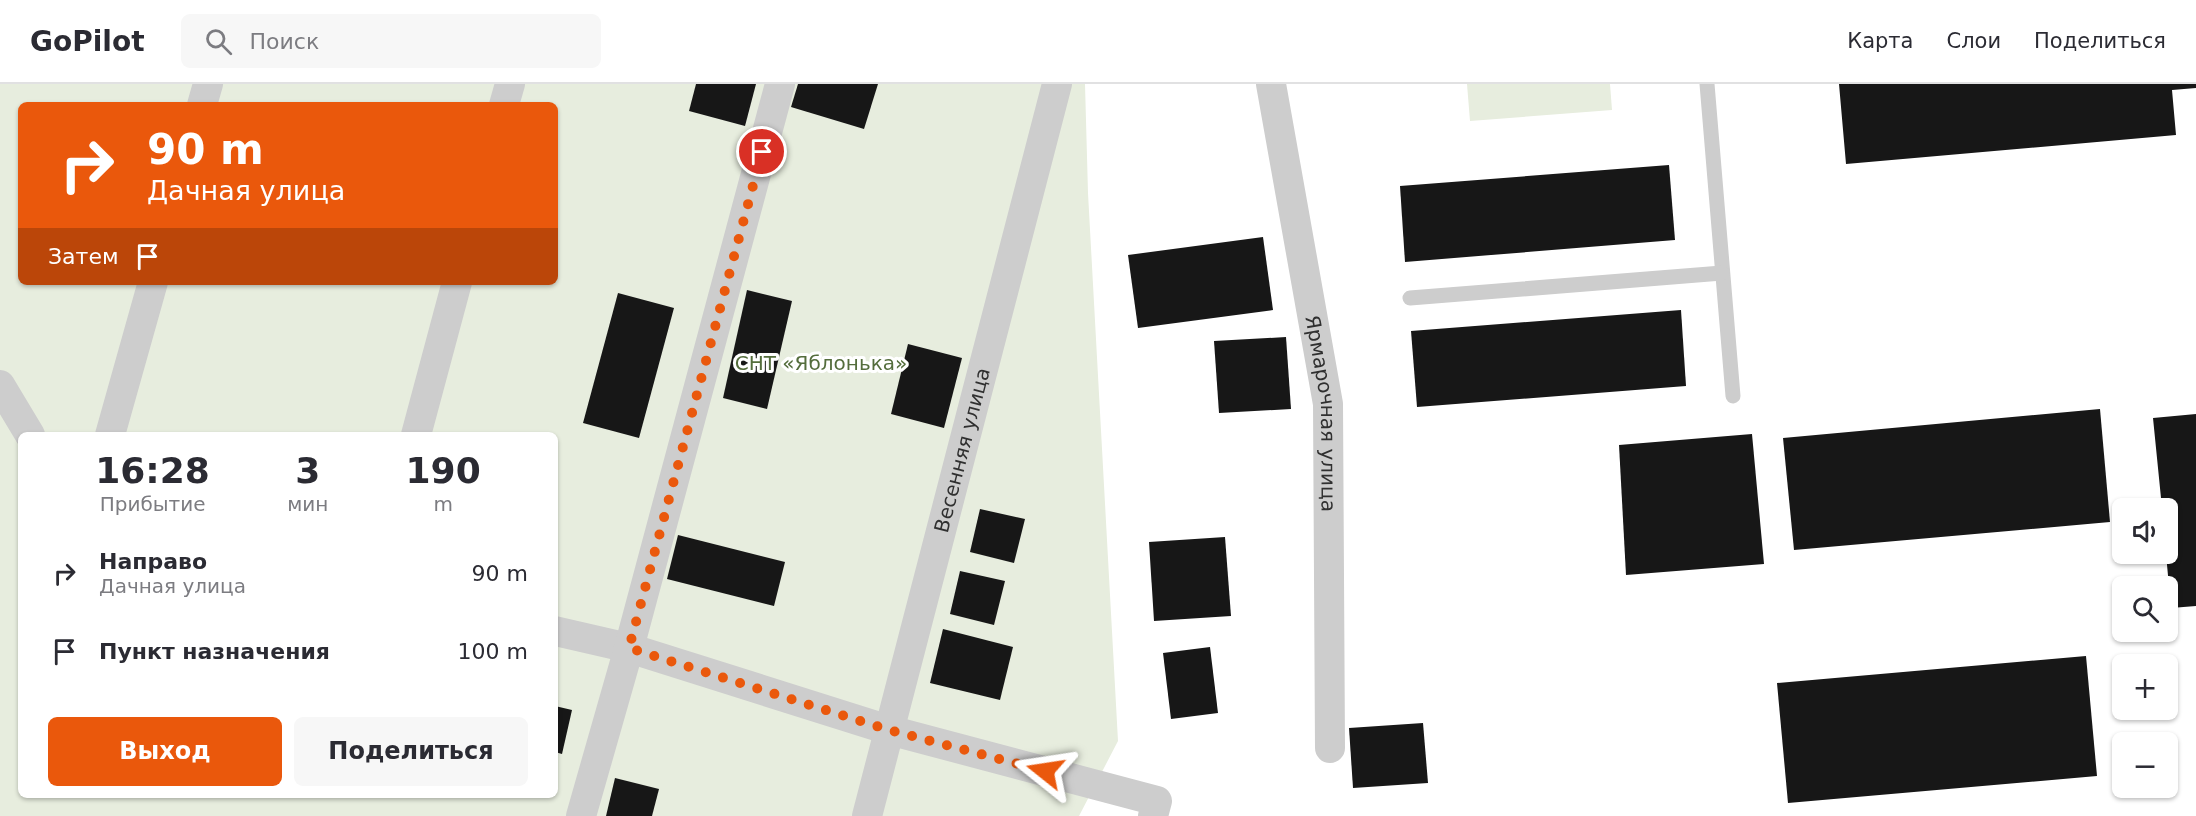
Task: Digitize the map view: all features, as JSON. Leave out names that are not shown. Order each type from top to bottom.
[{"type":"street","points":[[203,102],[208,84]]},
{"type":"street","points":[[505,102],[510,84]]},
{"type":"street","points":[[581,816],[629,648],[780,84]]},
{"type":"street","name":"Весенняя улица","points":[[867,816],[1057,84]]},
{"type":"street","name":"Ярмарочная улица","points":[[1271,84],[1328,404],[1330,748]]},
{"type":"street","points":[[111,432],[152,285]]},
{"type":"street","points":[[417,432],[456,285]]},
{"type":"street","points":[[0,384],[28,432]]},
{"type":"street","points":[[558,632],[629,648],[889,730],[1155,808]]},
{"type":"lane","points":[[1707,84],[1732,396]]},
{"type":"lane","points":[[1410,298],[1722,273]]},
{"type":"green space","name":"СНТ «Яблонька»","points":[[0,84],[1085,84],[1088,193],[1118,741],[1079,816],[0,816]]},
{"type":"green space","points":[[1467,84],[1610,84],[1612,110],[1470,121]]},
{"type":"building","points":[[696,84],[756,84],[745,126],[689,111]]},
{"type":"building","points":[[798,84],[878,84],[864,129],[791,107]]},
{"type":"building","points":[[1839,84],[2196,84],[2196,88],[2172,90],[2176,135],[1846,164]]},
{"type":"building","points":[[1669,165],[1675,240],[1405,262],[1400,186]]},
{"type":"building","points":[[1263,237],[1273,310],[1138,328],[1128,255]]},
{"type":"building","points":[[747,290],[792,301],[767,409],[723,398]]},
{"type":"building","points":[[618,293],[674,308],[639,438],[583,423]]},
{"type":"building","points":[[1681,310],[1686,386],[1417,407],[1411,331]]},
{"type":"building","points":[[1286,337],[1291,409],[1219,413],[1214,341]]},
{"type":"building","points":[[908,344],[962,358],[944,428],[891,414]]},
{"type":"building","points":[[2100,409],[2110,522],[1794,550],[1783,438]]},
{"type":"building","points":[[2196,414],[2196,606],[2178,607],[2178,576],[2168,576],[2167,564],[2178,564],[2178,498],[2161,498],[2153,418]]},
{"type":"building","points":[[1752,434],[1764,564],[1626,575],[1619,445]]},
{"type":"building","points":[[980,509],[1025,519],[1014,563],[970,552]]},
{"type":"building","points":[[678,535],[785,562],[774,606],[667,579]]},
{"type":"building","points":[[1225,537],[1231,616],[1154,621],[1149,542]]},
{"type":"building","points":[[960,571],[1005,581],[994,625],[950,614]]},
{"type":"building","points":[[943,629],[1013,647],[1000,700],[930,683]]},
{"type":"building","points":[[1210,647],[1218,713],[1171,719],[1163,653]]},
{"type":"building","points":[[2086,656],[2097,776],[1788,803],[1777,683]]},
{"type":"building","points":[[558,707],[572,710],[562,754],[558,753]]},
{"type":"building","points":[[1423,723],[1428,783],[1353,788],[1349,728]]},
{"type":"building","points":[[615,778],[659,789],[652,816],[606,816]]},
{"type":"route","points":[[762,152],[629,648],[889,730],[1045,771]]}]
